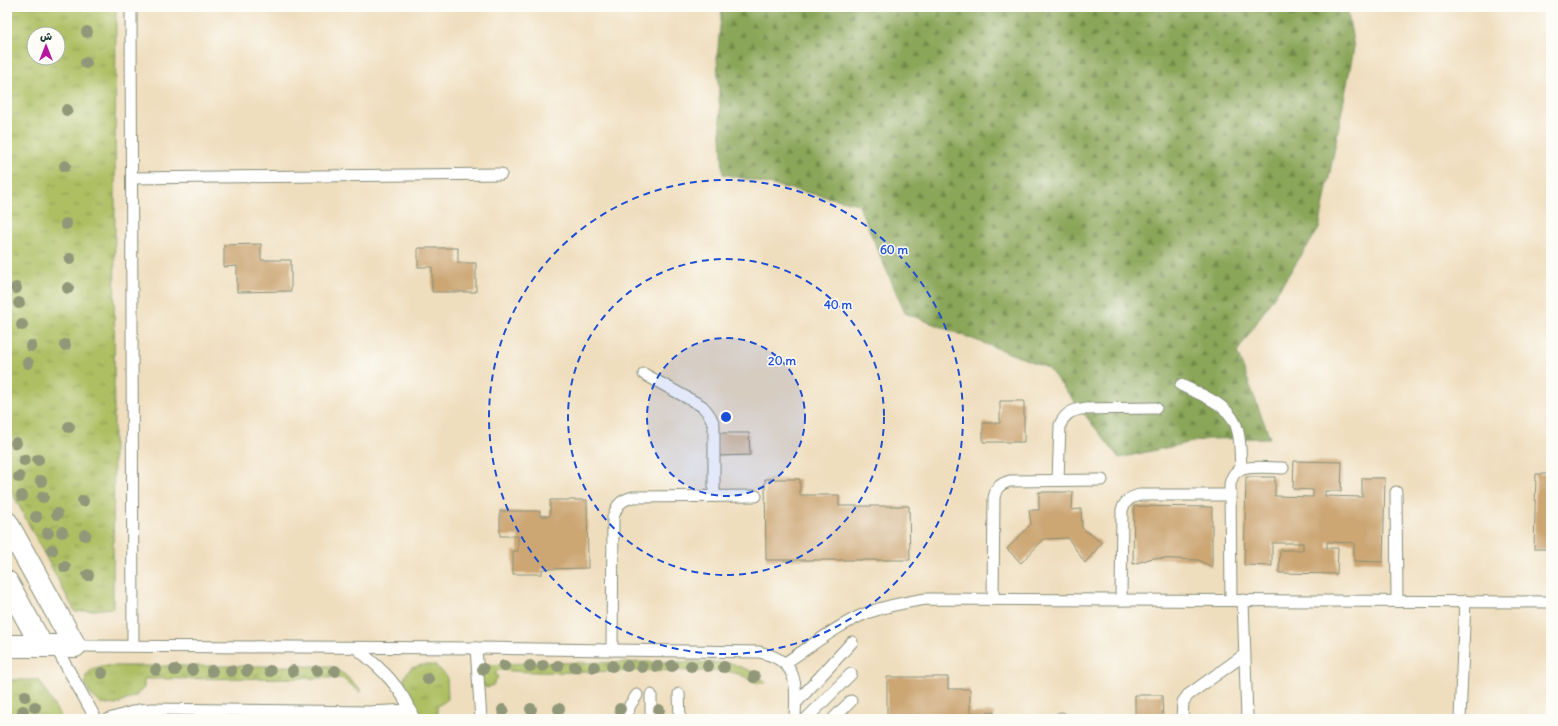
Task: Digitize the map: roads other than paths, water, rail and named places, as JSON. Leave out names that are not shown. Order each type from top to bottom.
[{"type":"street","points":[[7,523],[57,646]]},
{"type":"street","points":[[7,582],[57,646]]},
{"type":"street","points":[[7,646],[57,646]]},
{"type":"lane","points":[[131,7],[133,646]]},
{"type":"lane","points":[[132,178],[500,174]]},
{"type":"lane","points":[[644,374],[702,406],[712,418],[714,426],[714,496]]},
{"type":"lane","points":[[1181,385],[1219,405],[1228,412],[1235,421],[1238,432],[1241,469]]},
{"type":"lane","points":[[1058,480],[1060,425],[1067,414],[1073,410],[1080,409],[1156,408]]},
{"type":"lane","points":[[1231,600],[1230,484],[1232,478],[1235,473],[1241,469],[1283,468]]},
{"type":"lane","points":[[993,599],[994,498],[996,489],[1002,483],[1010,481],[1102,480]]},
{"type":"lane","points":[[1396,492],[1397,601]]},
{"type":"lane","points":[[612,650],[613,518],[616,508],[623,500],[633,497],[756,496]]},
{"type":"lane","points":[[1121,600],[1122,510],[1128,499],[1133,496],[1230,496]]},
{"type":"lane","points":[[785,663],[838,629],[865,614],[895,604],[926,599],[1551,602]]},
{"type":"lane","points":[[1243,600],[1246,719]]},
{"type":"lane","points":[[1460,719],[1465,601]]},
{"type":"lane","points":[[796,703],[852,642]]},
{"type":"lane","points":[[96,719],[57,646],[476,648],[759,652],[773,655],[785,663],[791,672],[795,682],[795,719]]},
{"type":"lane","points":[[356,648],[378,665],[397,687],[412,715]]},
{"type":"lane","points":[[476,648],[481,719]]},
{"type":"lane","points":[[1182,719],[1184,702],[1188,695],[1244,655]]},
{"type":"lane","points":[[806,719],[851,674]]},
{"type":"lane","points":[[679,694],[680,719]]},
{"type":"lane","points":[[626,719],[630,705],[637,695]]},
{"type":"lane","points":[[651,695],[651,719]]},
{"type":"lane","points":[[833,719],[851,701]]},
{"type":"lane","points":[[110,719],[138,710],[152,709],[368,712],[412,715]]}]
